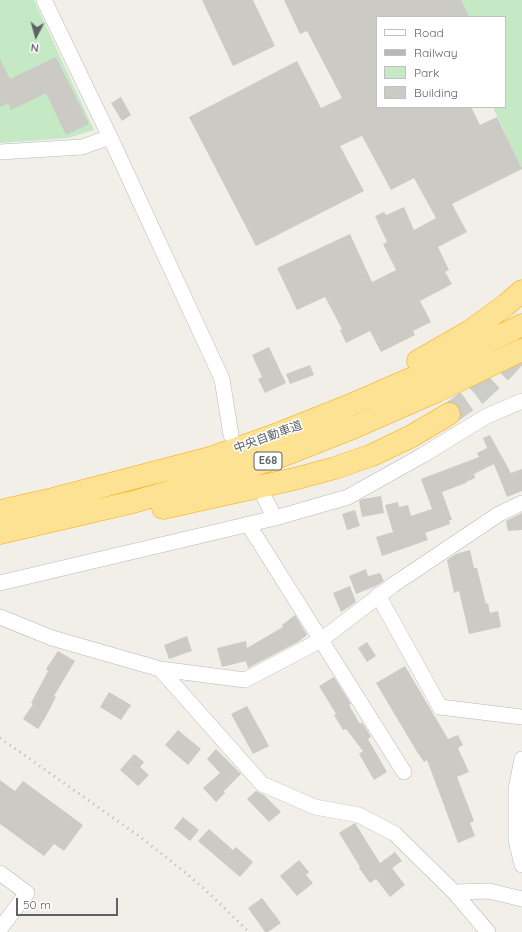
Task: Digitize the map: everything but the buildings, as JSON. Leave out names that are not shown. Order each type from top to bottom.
[{"type":"highway","points":[[210,458],[370,385],[430,354],[470,331],[506,305],[522,291]]},
{"type":"highway","name":"中央自動車道","points":[[0,511],[53,499],[210,458],[280,433],[348,406],[430,370],[522,325]]},
{"type":"highway","name":"中央自動車道","points":[[0,533],[133,502],[217,478],[284,455],[355,427],[437,391],[522,350]]},
{"type":"highway","points":[[0,542],[294,479],[335,468],[372,455],[404,440],[449,414]]},
{"type":"street","points":[[44,0],[110,137],[222,379],[231,435]]},
{"type":"street","points":[[0,152],[82,147],[110,137]]},
{"type":"street","points":[[0,583],[274,518],[348,497],[423,455],[487,416],[522,401]]},
{"type":"street","points":[[265,499],[274,518]]},
{"type":"street","points":[[0,617],[52,638],[160,669],[244,680],[321,640],[378,595],[499,514],[522,503]]},
{"type":"street","points":[[248,524],[404,772]]},
{"type":"street","points":[[378,595],[440,707],[522,717]]},
{"type":"street","points":[[160,669],[262,784],[315,807],[359,815],[395,834],[454,892],[488,932]]},
{"type":"street","points":[[522,759],[516,789],[516,840],[522,865]]},
{"type":"street","points":[[0,873],[27,893],[0,929]]},
{"type":"street","points":[[454,892],[489,891],[522,899]]},
{"type":"green space","points":[[0,0],[34,0],[94,130],[68,138],[0,143]]},
{"type":"green space","points":[[443,0],[522,0],[522,170],[493,108],[506,108],[506,16],[451,16]]},
{"type":"tunnel","points":[[449,414],[476,395],[505,368],[520,351]]},
{"type":"railway","points":[[0,738],[139,836],[186,873],[249,932]]}]
